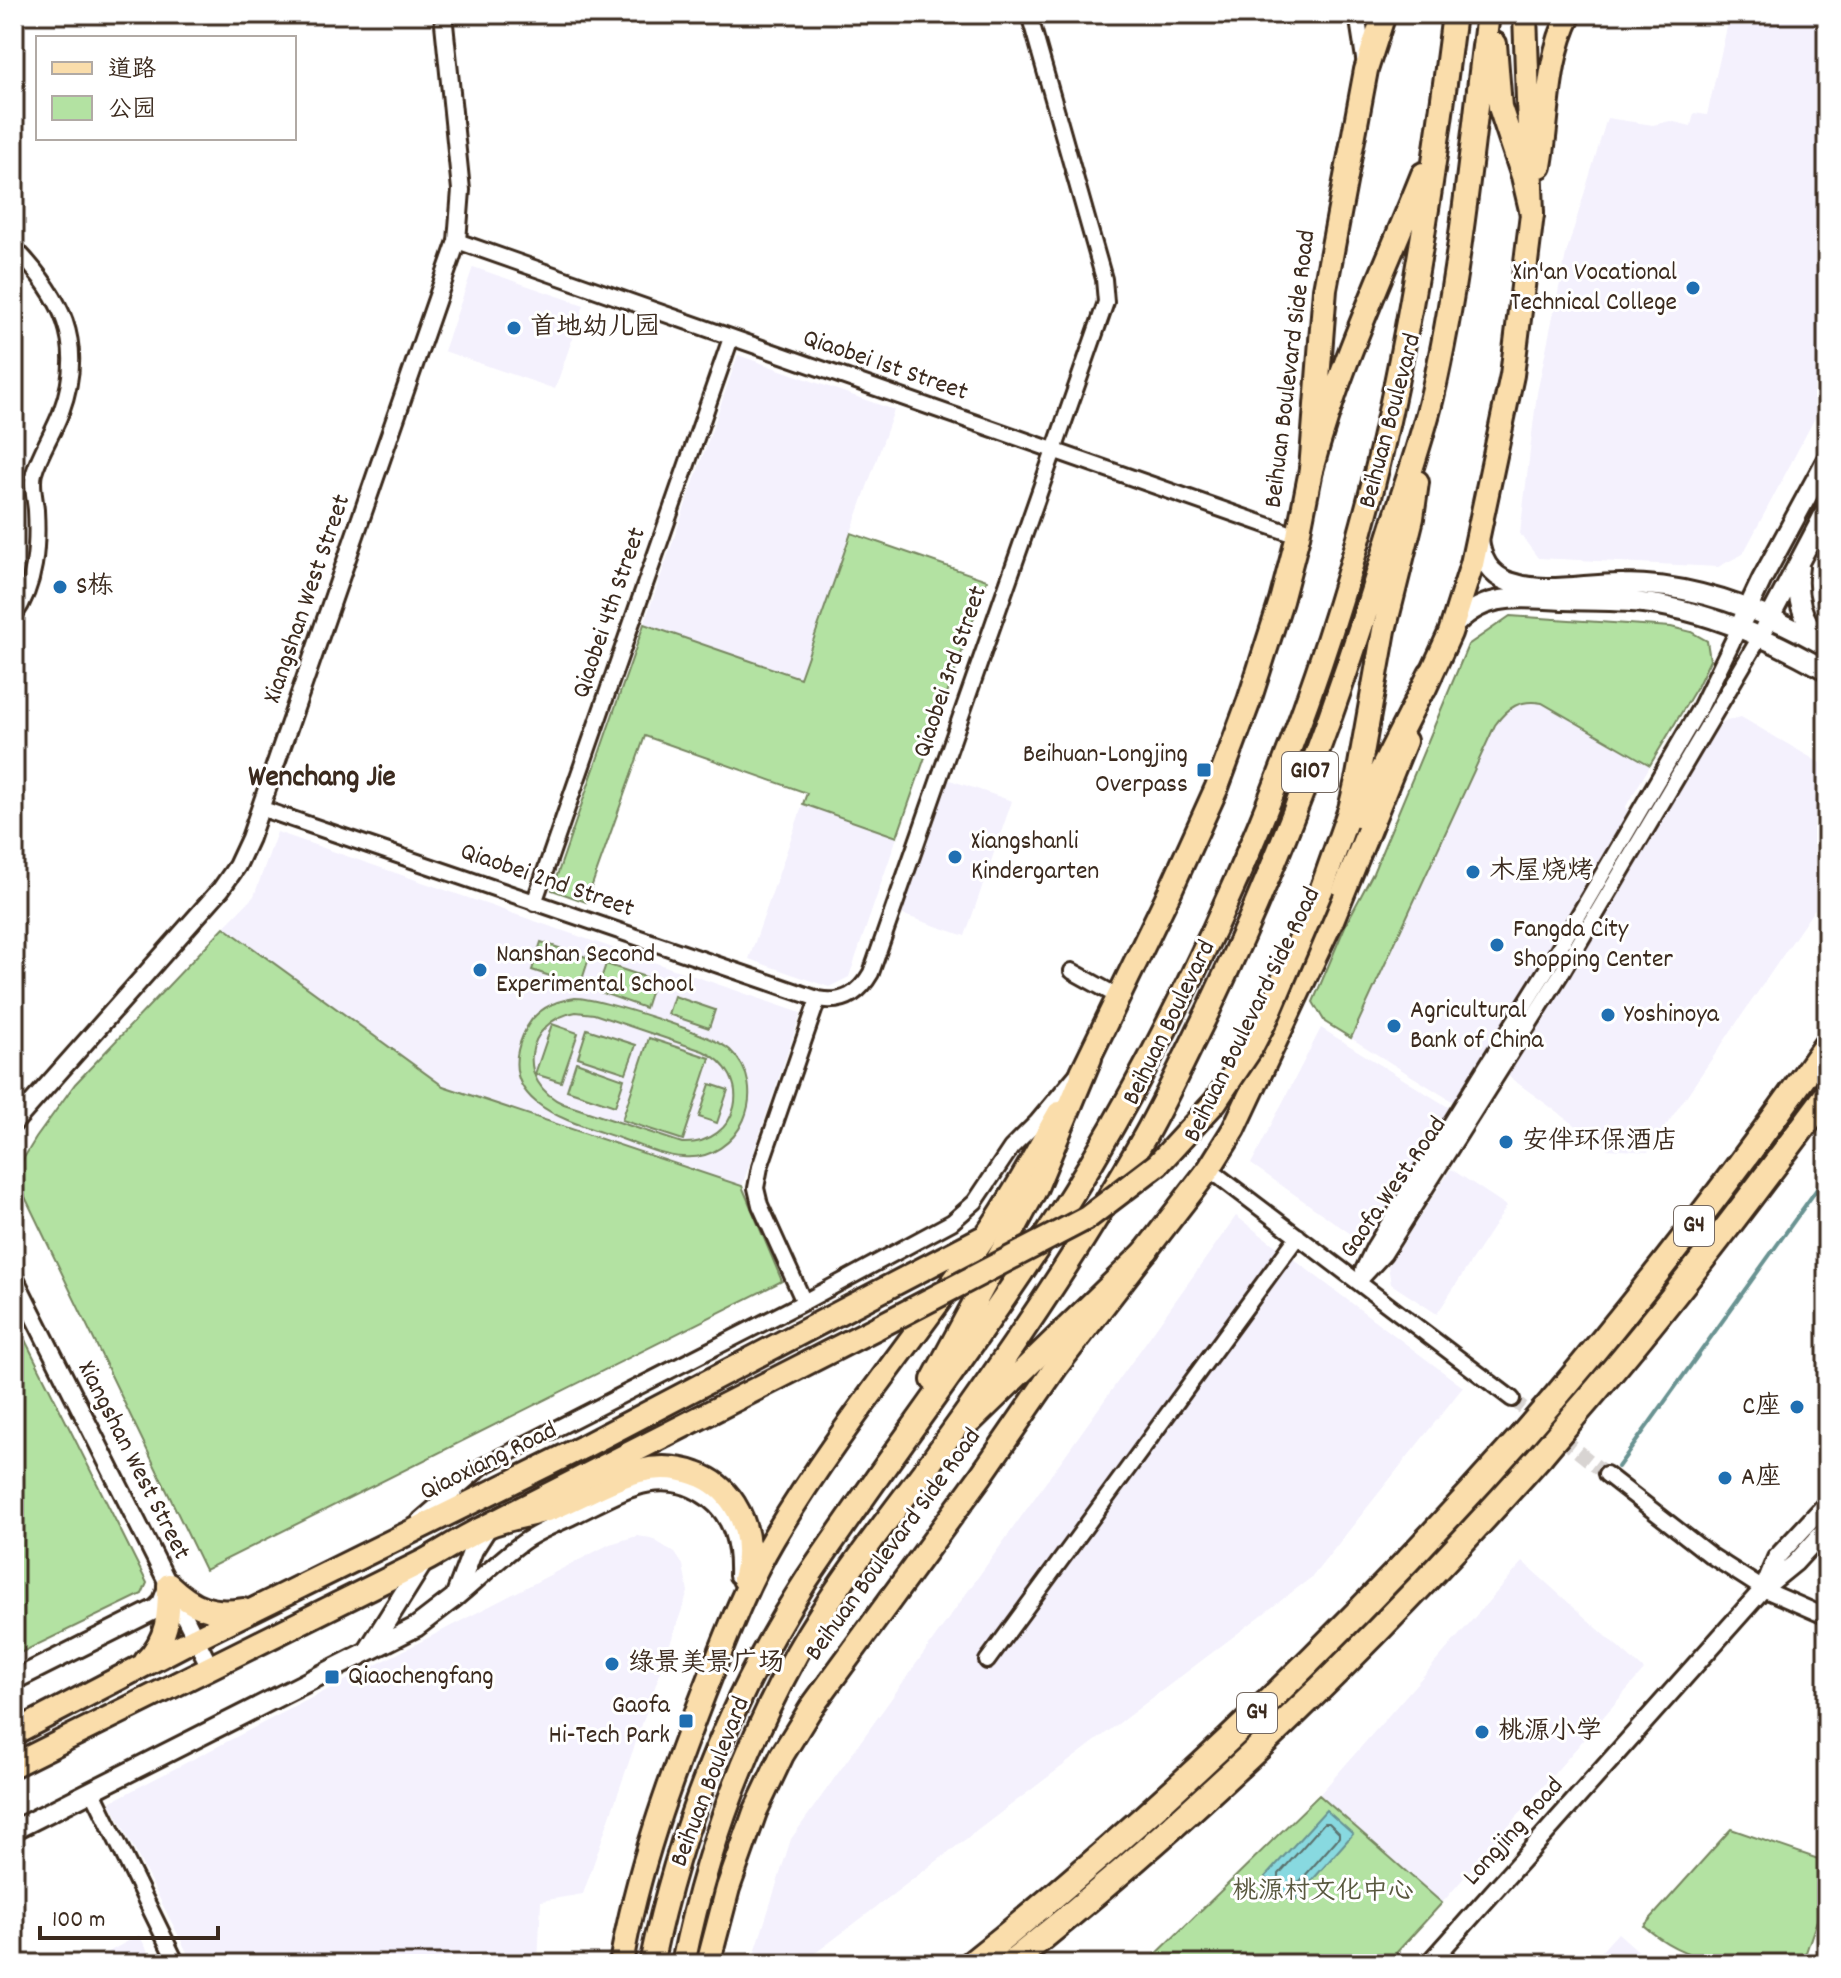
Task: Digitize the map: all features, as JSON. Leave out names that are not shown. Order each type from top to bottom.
[{"type":"highway","name":"G4","points":[[971,1964],[1086,1868],[1251,1719],[1400,1570],[1521,1437],[1612,1330],[1732,1177],[1827,1044]]},
{"type":"highway","name":"G4","points":[[1010,1964],[1187,1812],[1407,1599],[1541,1455],[1617,1367],[1739,1214],[1827,1095]]},
{"type":"main road","points":[[1366,70],[1369,14]]},
{"type":"main road","name":"Beihuan Boulevard Side Road","points":[[621,1964],[660,1807],[728,1630],[756,1571],[793,1507],[986,1236],[1090,1058],[1217,787],[1249,701],[1298,536],[1311,470],[1325,289],[1366,70],[1384,14]]},
{"type":"main road","name":"Beihuan Boulevard","points":[[651,1964],[680,1847],[716,1748],[779,1621],[999,1307],[1062,1210],[1118,1115],[1211,936],[1279,773],[1337,608],[1377,467],[1417,272],[1454,14]]},
{"type":"main road","name":"Beihuan Boulevard","points":[[683,1964],[695,1905],[729,1800],[762,1721],[799,1650],[833,1596],[1025,1325],[1118,1182],[1174,1083],[1241,943],[1317,754],[1367,609],[1432,399],[1461,235],[1488,14]]},
{"type":"main road","points":[[1495,14],[1500,107],[1532,214]]},
{"type":"main road","name":"Beihuan Boulevard Side Road","points":[[708,1964],[728,1888],[755,1812],[782,1755],[811,1708],[980,1477],[1056,1367],[1209,1169],[1240,1116],[1295,1002],[1385,793],[1430,674],[1452,628],[1479,536],[1512,375],[1532,214],[1525,14]]},
{"type":"main road","points":[[1532,214],[1553,65],[1570,14]]},
{"type":"main road","points":[[1311,470],[1322,426],[1423,173],[1442,112]]},
{"type":"main road","points":[[1322,888],[1350,809],[1358,776],[1384,630],[1412,518],[1432,399]]},
{"type":"main road","points":[[1739,628],[1827,459]]},
{"type":"main road","points":[[1760,637],[1827,509]]},
{"type":"main road","points":[[1479,536],[1485,563],[1496,575],[1511,583],[1543,588],[1650,585],[1700,593],[1770,618],[1827,646]]},
{"type":"main road","points":[[1801,556],[1798,589],[1801,607],[1807,621],[1827,646]]},
{"type":"main road","points":[[1452,628],[1477,606],[1517,598],[1653,604],[1685,610],[1739,628],[1827,671]]},
{"type":"main road","points":[[14,1765],[424,1561],[1087,1218],[1158,1164],[1215,1102],[1250,1050],[1322,888],[1430,674]]},
{"type":"main road","points":[[899,1447],[1029,1203],[1090,1058]]},
{"type":"main road","name":"Qiaoxiang Road","points":[[14,1733],[196,1638],[583,1447],[986,1236]]},
{"type":"main road","points":[[935,1455],[1147,1250]]},
{"type":"main road","points":[[14,1830],[366,1655],[416,1627],[450,1604],[458,1592],[473,1550],[489,1525],[557,1506],[639,1469],[671,1467],[703,1476],[730,1499],[745,1527],[749,1543],[746,1572],[728,1630]]},
{"type":"main road","points":[[366,1655],[424,1561]]},
{"type":"main road","points":[[169,1585],[182,1598],[201,1609],[221,1612],[259,1607]]},
{"type":"main road","points":[[138,1668],[154,1653],[165,1634],[169,1585]]},
{"type":"main road","points":[[14,1680],[156,1609],[166,1596],[169,1585]]},
{"type":"main road","points":[[80,1699],[94,1725]]},
{"type":"street","name":"Xiangshan West Street","points":[[14,1123],[230,877],[243,853],[457,241],[461,190],[443,14]]},
{"type":"street","name":"Qiaobei 3rd Street","points":[[818,999],[845,999],[863,986],[871,973],[1103,313],[1106,291],[1029,14]]},
{"type":"street","points":[[1357,14],[1366,70]]},
{"type":"street","name":"Qiaobei 1st Street","points":[[457,241],[1298,536]]},
{"type":"street","points":[[14,247],[37,270],[61,308],[69,332],[71,356],[70,379],[62,409],[33,475],[37,556],[30,583],[14,616]]},
{"type":"street","name":"Qiaobei 4th Street","points":[[534,903],[731,338]]},
{"type":"street","name":"Gaofa West Road","points":[[1358,1282],[1374,1247],[1505,1040],[1701,706],[1739,628]]},
{"type":"street","name":"Gaofa West Road","points":[[1358,1282],[1384,1254],[1526,1031],[1760,637]]},
{"type":"street","name":"Qiaobei 2nd Street","points":[[260,808],[818,999]]},
{"type":"street","points":[[1072,971],[1119,997]]},
{"type":"street","points":[[804,1302],[760,1205],[756,1188],[760,1167],[818,999]]},
{"type":"street","points":[[402,1536],[483,1466],[804,1302],[964,1213],[975,1202],[1011,1148],[1090,1058]]},
{"type":"street","points":[[1209,1169],[1512,1399]]},
{"type":"street","points":[[987,1661],[1298,1236]]},
{"type":"street","name":"Xiangshan West Street","points":[[14,1277],[210,1667]]},
{"type":"street","points":[[1606,1474],[1710,1555],[1763,1589],[1827,1617]]},
{"type":"street","points":[[450,1604],[529,1538],[627,1489],[655,1482],[668,1483],[703,1495],[724,1515],[731,1529],[737,1561],[728,1630]]},
{"type":"street","name":"Longjing Road","points":[[1763,1589],[1776,1558],[1827,1503]]},
{"type":"street","name":"Longjing Road","points":[[1429,1964],[1763,1589],[1795,1563],[1827,1528]]},
{"type":"street","points":[[92,1790],[177,1964]]},
{"type":"shaded area","name":"Xin'an Vocational Technical College","points":[[1730,14],[1827,14],[1827,395],[1743,554],[1718,567],[1538,558],[1520,534],[1537,393],[1566,254],[1607,118],[1653,125],[1670,121],[1691,126],[1694,113],[1707,115]]},
{"type":"shaded area","name":"首地幼儿园","points":[[473,267],[584,305],[555,389],[444,351]]},
{"type":"shaded area","points":[[738,355],[894,410],[800,678],[644,624]]},
{"type":"shaded area","points":[[1510,616],[1671,627],[1691,632],[1707,641],[1710,660],[1698,685],[1625,808],[1651,824],[1713,725],[1741,717],[1827,767],[1827,891],[1648,1152],[1608,1149],[1483,1058],[1455,1103],[1325,1022],[1313,1002],[1346,924],[1373,873],[1468,645]]},
{"type":"shaded area","name":"Xiangshanli Kindergarten","points":[[947,779],[1012,801],[965,936],[898,913]]},
{"type":"shaded area","points":[[803,804],[897,837],[849,977],[829,987],[749,959]]},
{"type":"shaded area","name":"Nanshan Second Experimental School","points":[[277,832],[801,1013],[742,1186],[443,1086],[224,927],[254,896]]},
{"type":"shaded area","points":[[1321,1028],[1453,1110],[1372,1237],[1358,1239],[1251,1164]]},
{"type":"shaded area","points":[[1451,1169],[1507,1206],[1437,1314],[1391,1284],[1388,1266]]},
{"type":"shaded area","points":[[1236,1216],[1463,1387],[1312,1577],[801,1964],[754,1964],[752,1962],[791,1839]]},
{"type":"shaded area","points":[[637,1536],[651,1538],[675,1553],[683,1565],[688,1592],[583,1894],[541,1901],[538,1964],[193,1964],[110,1802],[610,1544]]},
{"type":"shaded area","name":"桃源小学","points":[[1523,1562],[1644,1670],[1442,1903],[1319,1795]]},
{"type":"shaded area","points":[[1618,1933],[1653,1964],[1590,1964]]},
{"type":"shaded area","points":[[139,1935],[155,1964],[87,1964]]},
{"type":"green space","points":[[851,533],[987,580],[897,837],[803,804],[807,793],[645,736],[586,902],[552,890],[644,624],[800,678]]},
{"type":"green space","points":[[1510,616],[1671,627],[1691,632],[1707,641],[1710,660],[1650,765],[1542,703],[1521,703],[1505,713],[1495,725],[1351,1038],[1325,1022],[1313,1002],[1346,924],[1373,873],[1468,645]]},
{"type":"green space","points":[[224,927],[443,1086],[742,1186],[782,1281],[205,1570],[14,1174],[75,1084]]},
{"type":"green space","points":[[541,942],[589,958],[580,986],[532,970]]},
{"type":"green space","points":[[606,964],[654,980],[645,1008],[597,991]]},
{"type":"green space","points":[[674,996],[715,1010],[709,1028],[668,1014]]},
{"type":"green space","points":[[567,1000],[588,1000],[630,1010],[702,1035],[730,1050],[742,1066],[748,1084],[749,1102],[744,1120],[734,1136],[720,1148],[703,1155],[675,1156],[580,1125],[542,1107],[528,1094],[519,1078],[517,1059],[523,1035],[537,1014]],"holes":[[[576,1012],[594,1014],[703,1051],[720,1062],[730,1076],[735,1091],[734,1107],[728,1121],[717,1133],[702,1141],[682,1143],[564,1104],[548,1094],[538,1082],[533,1068],[532,1054],[536,1040],[545,1027],[559,1018]]]},
{"type":"green space","points":[[552,1024],[578,1033],[561,1082],[535,1074]]},
{"type":"green space","points":[[587,1029],[636,1045],[626,1073],[578,1057]]},
{"type":"green space","points":[[649,1038],[710,1058],[683,1140],[622,1120]]},
{"type":"green space","points":[[576,1062],[624,1079],[615,1106],[567,1090]]},
{"type":"green space","points":[[710,1084],[728,1090],[717,1123],[699,1117]]},
{"type":"green space","points":[[14,1318],[147,1583],[142,1594],[14,1656]]},
{"type":"green space","name":"桃源村文化中心","points":[[1319,1795],[1442,1903],[1386,1964],[1146,1964]]},
{"type":"green space","points":[[1731,1829],[1827,1862],[1827,1891],[1802,1964],[1738,1963],[1699,1957],[1662,1940],[1644,1926]]},
{"type":"water","points":[[1326,1810],[1353,1834],[1293,1902],[1265,1877]]},
{"type":"waterway","points":[[1618,1467],[1827,1175]]},
{"type":"tunnel","points":[[1512,1399],[1606,1474]]},
{"type":"place","name":"Xin'an Vocational Technical College","points":[[1693,288]]},
{"type":"place","name":"首地幼儿园","points":[[514,328]]},
{"type":"place","name":"S栋","points":[[60,587]]},
{"type":"place","name":"Beihuan-Longjing Overpass","points":[[1204,770]]},
{"type":"place","name":"Xiangshanli Kindergarten","points":[[955,857]]},
{"type":"place","name":"木屋烧烤","points":[[1473,872]]},
{"type":"place","name":"Fangda City Shopping Center","points":[[1497,945]]},
{"type":"place","name":"Nanshan Second Experimental School","points":[[480,970]]},
{"type":"place","name":"Yoshinoya","points":[[1608,1015]]},
{"type":"place","name":"Agricultural Bank of China","points":[[1394,1026]]},
{"type":"place","name":"安伴环保酒店","points":[[1506,1142]]},
{"type":"place","name":"C座","points":[[1797,1407]]},
{"type":"place","name":"A座","points":[[1725,1478]]},
{"type":"place","name":"绿景美景广场","points":[[612,1664]]},
{"type":"place","name":"Qiaochengfang","points":[[332,1677]]},
{"type":"place","name":"Gaofa Hi-Tech Park","points":[[686,1721]]},
{"type":"place","name":"桃源小学","points":[[1482,1732]]},
{"type":"district","name":"Wenchang Jie","points":[[322,779]]}]
